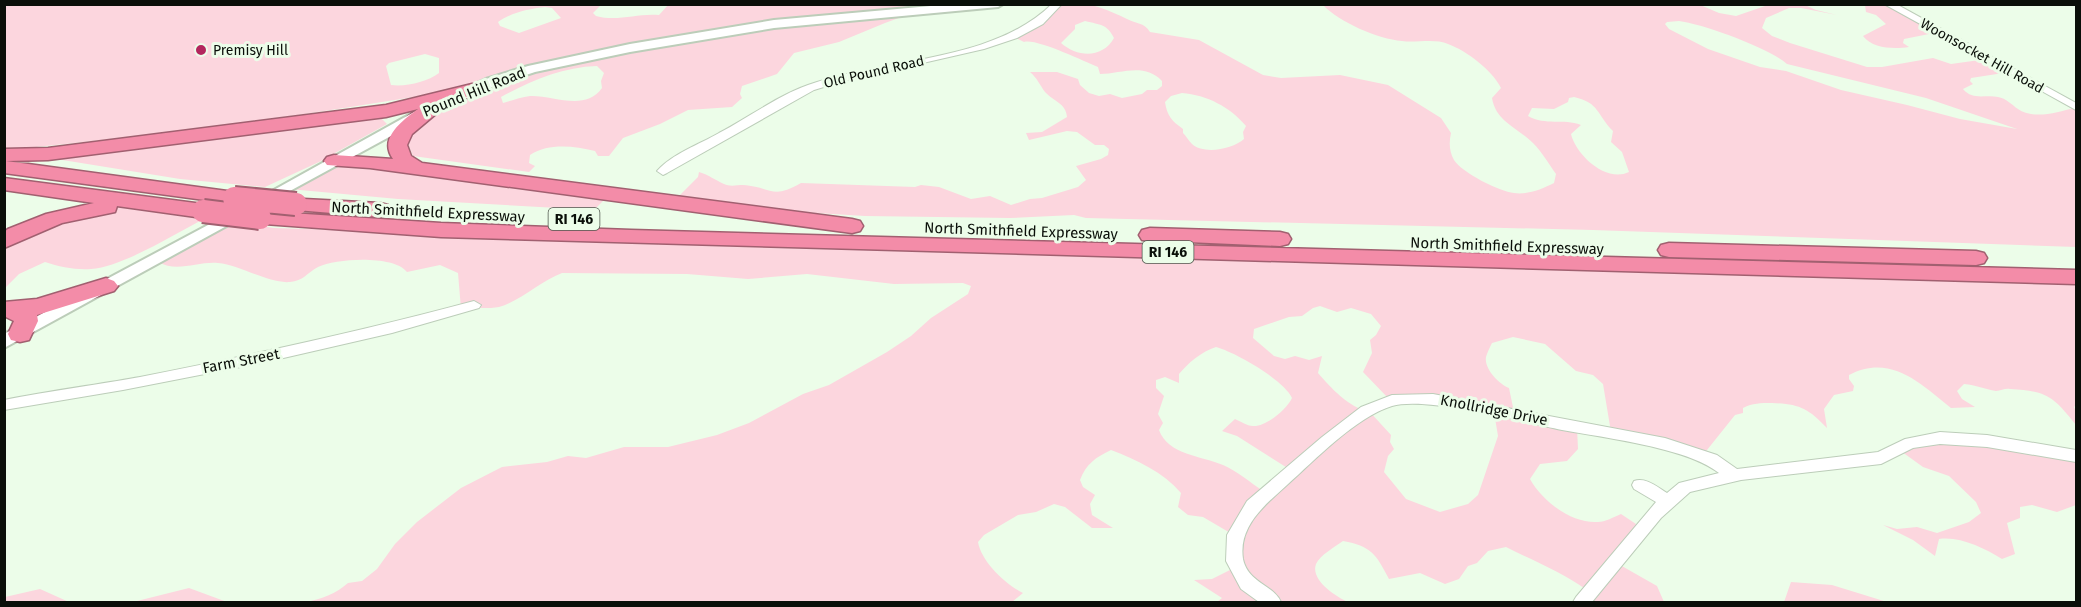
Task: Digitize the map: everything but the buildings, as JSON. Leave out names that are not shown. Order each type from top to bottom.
[{"type":"highway","points":[[4,155],[48,154],[392,118],[472,90]]},
{"type":"highway","points":[[416,168],[400,156],[396,146],[404,130],[430,109]]},
{"type":"highway","points":[[334,161],[362,161],[852,226]]},
{"type":"highway","name":"North Smithfield Expressway","points":[[4,167],[234,198],[515,218],[2076,261]]},
{"type":"highway","name":"North Smithfield Expressway","points":[[4,184],[260,218],[441,230],[2076,277]]},
{"type":"highway","points":[[4,241],[31,227],[61,216],[95,208],[141,204]]},
{"type":"highway","points":[[9,309],[38,307],[106,286]]},
{"type":"highway","points":[[9,309],[25,314],[27,318],[12,338]]},
{"type":"street","name":"Pound Hill Road","points":[[12,338],[334,161],[392,118],[430,109],[472,90],[532,69],[576,58],[774,24],[998,4]]},
{"type":"street","name":"Old Pound Road","points":[[663,171],[780,103],[811,88],[849,76],[995,43],[1043,21],[1058,4]]},
{"type":"street","name":"Woonsocket Hill Road","points":[[1888,4],[2076,107]]},
{"type":"street","name":"Farm Street","points":[[4,405],[138,382],[313,347],[401,327],[474,305]]},
{"type":"street","name":"Knollridge Drive","points":[[1272,603],[1247,584],[1235,561],[1235,535],[1253,506],[1327,441],[1366,411],[1392,400],[1433,399],[1665,444],[1711,459],[1735,476]]},
{"type":"street","points":[[1582,603],[1654,513],[1685,487],[1735,476],[1881,458],[1910,443],[1940,438],[1987,441],[2076,456]]},
{"type":"street","points":[[1640,486],[1668,501]]},
{"type":"shaded area","points":[[602,4],[593,13],[596,16],[612,18],[659,15],[669,4],[995,5],[907,15],[839,42],[794,53],[777,74],[742,86],[740,94],[742,98],[732,107],[688,110],[623,138],[609,156],[598,156],[595,151],[578,148],[553,147],[537,151],[530,155],[529,163],[535,166],[529,172],[413,156],[403,132],[450,91],[228,125],[5,150],[5,5]],"holes":[[[545,7],[552,8],[561,18],[519,33],[500,26],[498,22],[515,13]],[[425,54],[439,58],[439,73],[416,83],[391,85],[386,66],[389,63]],[[597,66],[604,73],[601,81],[602,88],[587,99],[568,101],[530,96],[503,103],[501,97],[524,86],[559,72]]]},
{"type":"shaded area","points":[[1069,4],[1086,4],[1110,11],[1142,25],[1150,32],[1199,40],[1263,75],[1281,78],[1340,75],[1388,85],[1441,118],[1451,133],[1450,146],[1454,160],[1481,181],[1514,193],[1530,192],[1554,183],[1556,174],[1539,150],[1498,113],[1492,98],[1501,88],[1492,75],[1478,62],[1463,51],[1443,42],[1392,40],[1371,33],[1339,18],[1323,5],[1698,4],[1719,13],[1736,16],[1768,5],[1805,5],[1837,15],[1789,8],[1766,18],[1762,28],[1772,36],[1790,43],[1867,67],[1882,67],[1933,58],[1951,64],[1987,59],[2010,72],[1971,78],[1970,81],[1973,84],[1963,89],[1967,93],[1975,96],[2001,98],[2024,112],[2039,115],[2074,108],[2071,104],[2076,103],[2076,247],[1593,230],[1086,218],[1074,215],[1010,218],[865,216],[767,210],[678,197],[698,177],[699,172],[726,185],[753,186],[778,192],[801,183],[915,187],[921,185],[939,187],[971,199],[990,196],[1011,205],[1078,187],[1086,180],[1076,166],[1101,159],[1108,155],[1109,149],[1104,145],[1095,145],[1077,132],[1067,131],[1029,140],[1026,133],[1042,132],[1067,117],[1062,105],[1045,92],[1030,72],[1057,72],[1078,79],[1080,85],[1089,93],[1099,96],[1110,94],[1122,98],[1142,94],[1147,90],[1157,90],[1162,86],[1162,81],[1155,75],[1140,70],[1100,74],[1098,67],[1071,55],[1039,43],[1024,42],[1012,36],[1054,7]],"holes":[[[1085,21],[1099,24],[1109,30],[1114,38],[1109,45],[1097,52],[1090,54],[1075,51],[1061,43],[1075,29],[1075,25]],[[1667,22],[1690,23],[1751,44],[1787,64],[1926,98],[2017,129],[1960,119],[1841,90],[1786,71],[1760,67],[1708,49],[1669,29],[1665,24]],[[1182,93],[1191,94],[1217,103],[1233,113],[1246,126],[1243,132],[1244,139],[1226,148],[1211,150],[1197,147],[1191,143],[1183,133],[1183,129],[1169,115],[1165,102],[1171,96]],[[1569,98],[1582,99],[1597,110],[1613,131],[1611,142],[1622,152],[1629,172],[1611,174],[1585,158],[1571,134],[1581,125],[1541,121],[1528,116],[1532,108],[1554,109],[1568,102]]]},
{"type":"shaded area","points":[[1865,5],[1888,5],[1939,32],[1904,39],[1903,43],[1909,47],[1878,46],[1863,36],[1886,24],[1876,15],[1866,12]]},
{"type":"shaded area","points":[[379,116],[387,124],[319,162],[265,187],[180,179],[44,157]]},
{"type":"shaded area","points":[[336,164],[461,181],[541,184],[610,194],[594,210],[398,199],[289,189]]},
{"type":"shaded area","points":[[114,206],[206,218],[134,256],[104,267],[68,268],[45,262],[19,274],[5,288],[5,240]]},
{"type":"shaded area","points":[[234,222],[274,228],[1054,250],[1767,276],[2076,280],[2076,405],[2074,407],[2076,425],[2055,401],[2033,391],[2008,389],[1996,391],[1964,384],[1957,391],[1962,399],[1975,407],[1951,408],[1917,381],[1904,374],[1892,369],[1864,369],[1849,375],[1854,386],[1853,391],[1834,395],[1824,409],[1827,428],[1814,416],[1796,406],[1772,403],[1753,404],[1743,408],[1743,413],[1735,415],[1703,455],[1611,432],[1603,384],[1593,375],[1576,371],[1545,344],[1513,337],[1492,343],[1486,355],[1486,362],[1493,376],[1509,388],[1514,412],[1577,428],[1578,449],[1567,461],[1540,464],[1530,479],[1550,503],[1568,515],[1588,522],[1598,522],[1621,514],[1639,526],[1613,561],[1657,586],[1664,602],[1579,602],[1587,590],[1558,572],[1506,547],[1488,551],[1477,563],[1468,566],[1459,579],[1445,584],[1420,573],[1389,579],[1372,552],[1343,541],[1321,557],[1315,570],[1325,587],[1348,602],[1217,602],[1222,598],[1194,580],[1212,579],[1236,567],[1232,534],[1203,517],[1188,515],[1178,507],[1181,493],[1166,479],[1140,462],[1111,450],[1092,462],[1080,480],[1083,487],[1095,495],[1090,504],[1092,515],[1113,528],[1092,528],[1065,507],[1054,504],[1036,512],[1018,515],[984,535],[978,542],[984,557],[995,571],[1023,593],[1012,602],[305,602],[328,595],[348,583],[362,581],[377,569],[395,544],[417,522],[461,488],[502,467],[547,462],[568,456],[586,458],[624,447],[668,447],[717,435],[749,423],[803,394],[829,385],[887,352],[911,336],[931,318],[968,294],[971,286],[963,283],[894,284],[807,274],[748,279],[687,274],[562,273],[499,307],[461,309],[458,273],[440,265],[407,272],[390,263],[351,260],[327,264],[302,278],[282,282],[227,264],[211,263],[173,267],[159,262]],"holes":[[[1320,306],[1337,312],[1351,308],[1371,314],[1381,326],[1370,340],[1372,353],[1363,372],[1389,399],[1494,412],[1498,436],[1478,495],[1468,504],[1440,512],[1406,499],[1384,472],[1388,456],[1394,449],[1390,442],[1391,435],[1369,411],[1348,402],[1323,379],[1318,373],[1322,356],[1309,360],[1295,356],[1285,359],[1274,356],[1253,338],[1254,329],[1289,317],[1302,316]],[[1216,347],[1235,355],[1269,375],[1292,398],[1281,412],[1264,424],[1251,426],[1235,419],[1222,431],[1237,436],[1289,469],[1263,491],[1228,468],[1178,450],[1163,438],[1159,430],[1163,423],[1158,414],[1164,396],[1156,388],[1156,380],[1165,377],[1179,383],[1179,374],[1186,366],[1200,355]]]},
{"type":"shaded area","points":[[1985,440],[2076,455],[2076,505],[2057,512],[2032,505],[2020,507],[2020,518],[2007,523],[2015,554],[2002,559],[1972,544],[1955,539],[1939,539],[1935,556],[1913,540],[1883,525],[1897,529],[1917,527],[1937,533],[1969,522],[1981,513],[1976,502],[1949,476],[1923,467],[1898,449],[1901,445]]},
{"type":"shaded area","points":[[1791,582],[1832,585],[1887,602],[1784,602]]},
{"type":"shaded area","points":[[189,588],[227,602],[133,602]]},
{"type":"shaded area","points":[[40,589],[69,602],[5,602],[5,597]]},
{"type":"place","name":"Premisy Hill","points":[[201,50]]}]
